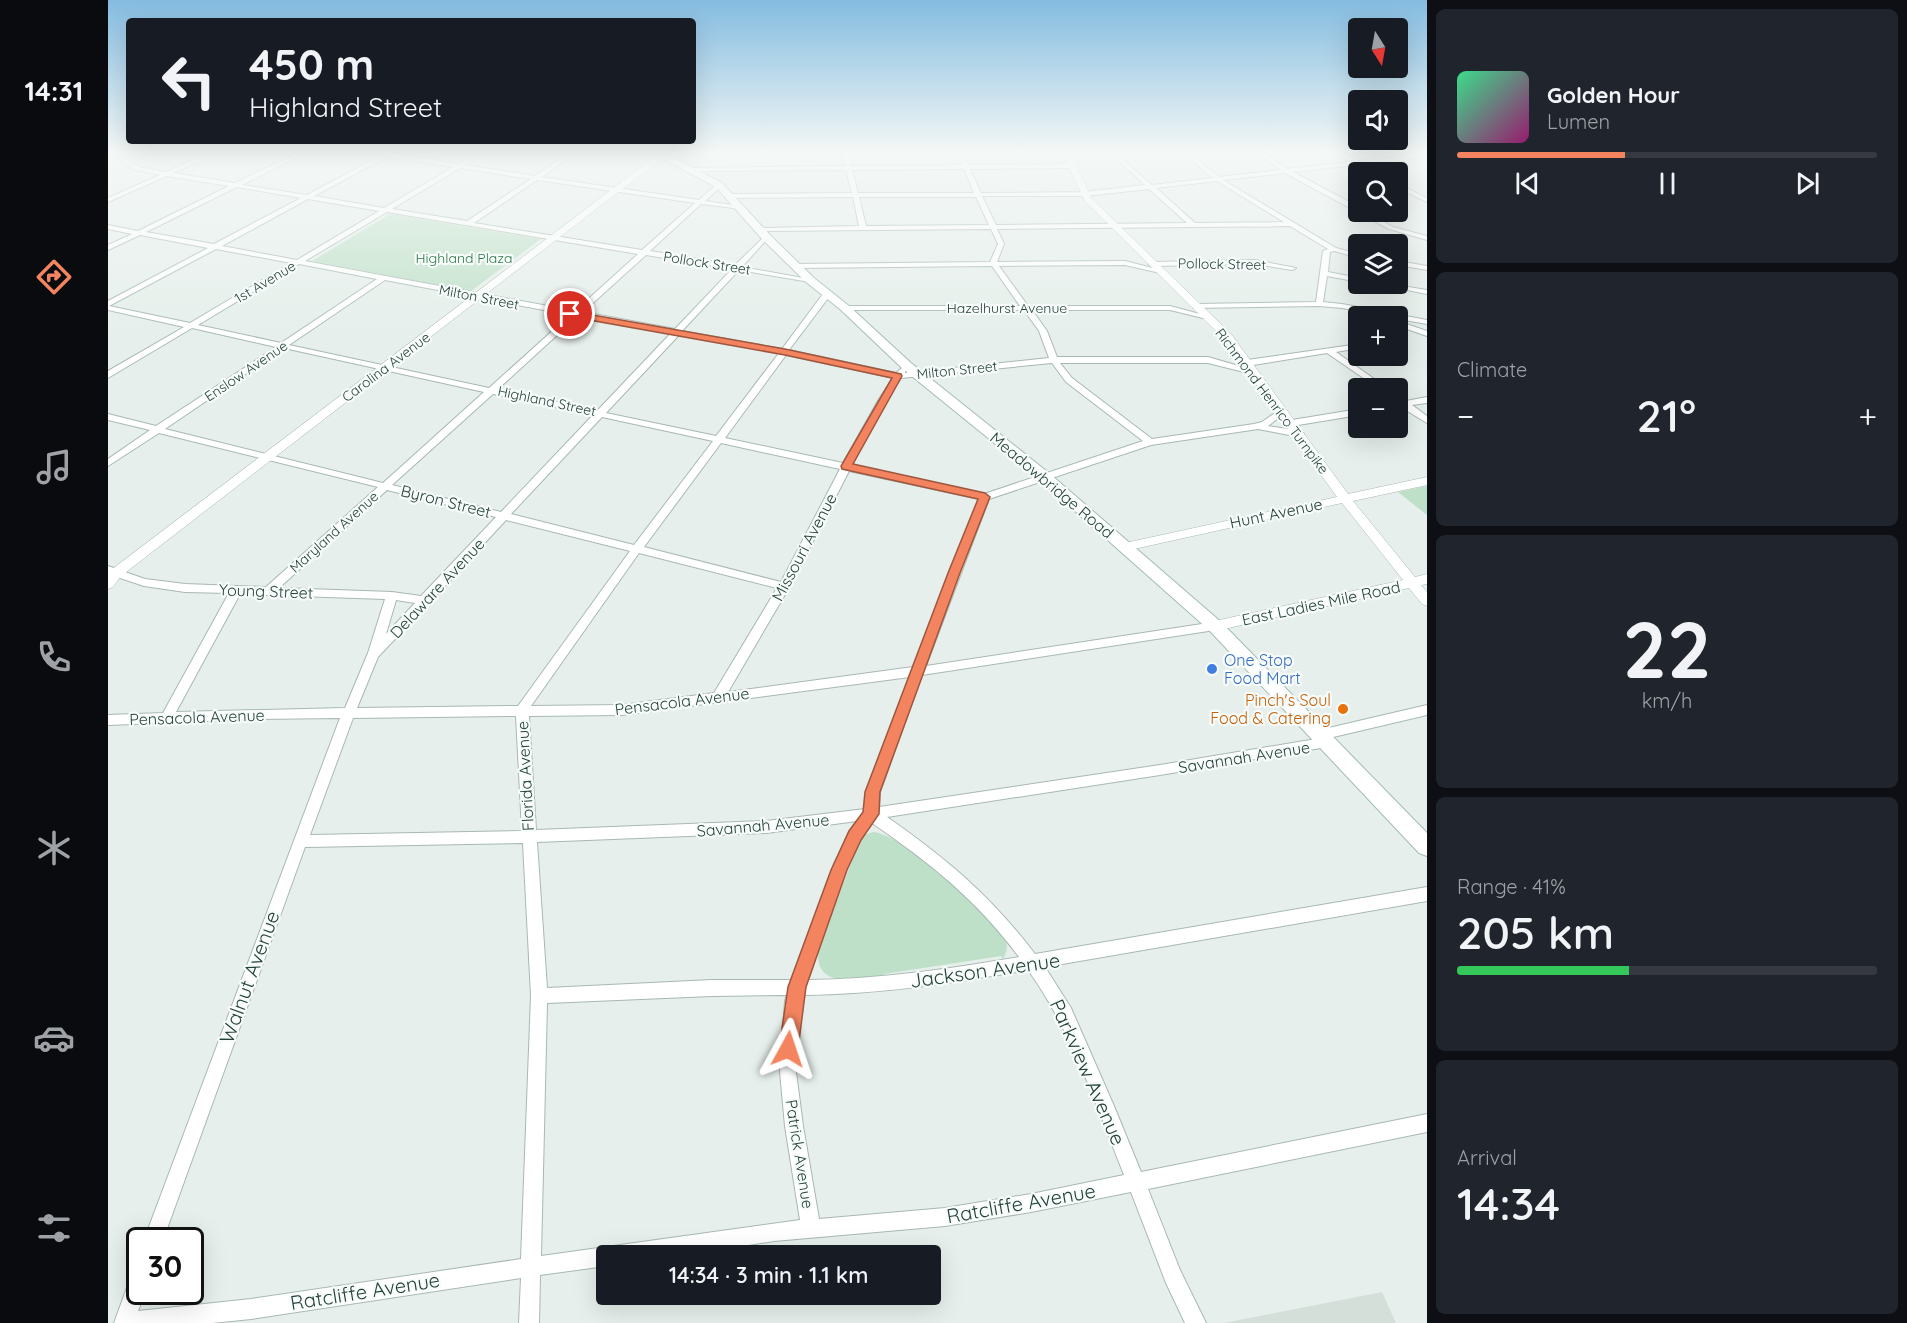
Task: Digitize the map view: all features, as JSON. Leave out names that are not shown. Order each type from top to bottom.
[{"type":"main road","name":"Meadowbridge Road","points":[[744,214],[794,266],[828,293],[907,366],[1045,477],[1215,626],[1427,847]]},
{"type":"street","points":[[108,248],[177,214]]},
{"type":"street","points":[[108,306],[277,214]]},
{"type":"street","name":"1st Avenue","points":[[108,375],[380,214]]},
{"type":"street","name":"Pollock Street","points":[[408,214],[810,280]]},
{"type":"street","points":[[468,224],[483,214]]},
{"type":"street","name":"Carolina Avenue","points":[[111,576],[585,214]]},
{"type":"street","name":"Maryland Avenue","points":[[270,590],[687,214]]},
{"type":"street","points":[[860,214],[863,228]]},
{"type":"street","points":[[988,214],[1002,244],[993,263],[1043,331],[1054,360],[1069,380],[1150,442]]},
{"type":"street","name":"Richmond Henrico Turnpike","points":[[1104,214],[1237,350],[1344,498],[1427,601]]},
{"type":"street","points":[[1180,214],[1192,224]]},
{"type":"street","points":[[1275,214],[1334,249],[1348,253]]},
{"type":"street","points":[[1382,222],[1398,230],[1427,238]]},
{"type":"street","points":[[762,233],[863,228],[1292,224]]},
{"type":"street","name":"Milton Street","points":[[108,226],[576,315],[785,352],[897,376],[1054,360],[1208,360],[1249,367],[1348,348]]},
{"type":"street","name":"Delaware Avenue","points":[[348,714],[374,656],[737,268],[762,233]]},
{"type":"street","points":[[1319,304],[1327,251],[1334,249]]},
{"type":"street","name":"Pollock Street","points":[[1125,263],[1143,255]]},
{"type":"street","name":"Pollock Street","points":[[1152,264],[1255,262],[1293,268]]},
{"type":"street","name":"Pollock Street","points":[[794,266],[1125,263],[1160,272]]},
{"type":"street","points":[[1408,265],[1427,268]]},
{"type":"street","points":[[1323,273],[1348,278]]},
{"type":"street","name":"Enslow Avenue","points":[[108,463],[383,278]]},
{"type":"street","points":[[1408,289],[1427,292]]},
{"type":"street","name":"Florida Avenue","points":[[529,1323],[539,996],[522,710],[637,549],[828,293]]},
{"type":"street","name":"Hazelhurst Avenue","points":[[845,309],[1170,308],[1194,304],[1319,304],[1348,308]]},
{"type":"street","name":"Highland Street","points":[[108,306],[985,497]]},
{"type":"street","name":"Hazelhurst Avenue","points":[[1170,308],[1207,317]]},
{"type":"street","name":"Hazelhurst Avenue","points":[[1408,318],[1423,321]]},
{"type":"street","points":[[1408,327],[1423,321]]},
{"type":"street","points":[[1408,327],[1427,334]]},
{"type":"street","name":"Milton Street","points":[[1208,360],[1237,350]]},
{"type":"street","points":[[1329,351],[1368,378]]},
{"type":"street","name":"Missouri Avenue","points":[[717,697],[784,586],[846,466],[897,376],[907,366]]},
{"type":"street","points":[[1408,402],[1427,400]]},
{"type":"street","points":[[1408,408],[1427,420]]},
{"type":"street","points":[[985,497],[1150,442],[1256,427],[1265,424],[1282,411]]},
{"type":"street","points":[[1256,427],[1295,429],[1348,415]]},
{"type":"street","name":"Byron Street","points":[[108,417],[784,586]]},
{"type":"street","name":"Hunt Avenue","points":[[1125,547],[1427,481]]},
{"type":"street","name":"Patrick Avenue","points":[[811,1229],[794,1126],[788,1072],[790,1027],[797,987],[839,870],[854,836],[871,814],[873,792],[954,573],[985,497]]},
{"type":"street","name":"Young Street","points":[[111,576],[186,588],[392,596],[427,601]]},
{"type":"street","name":"East Ladies Mile Road","points":[[1215,626],[1427,579]]},
{"type":"street","points":[[168,717],[236,590]]},
{"type":"street","points":[[374,656],[392,596]]},
{"type":"street","name":"Pensacola Avenue","points":[[108,720],[522,710],[622,710],[919,671],[1215,626]]},
{"type":"street","name":"Savannah Avenue","points":[[300,841],[708,831],[766,827],[871,814],[1323,739],[1427,710]]},
{"type":"street","name":"Walnut Avenue","points":[[158,1227],[348,714]]},
{"type":"street","name":"Parkview Avenue","points":[[871,814],[930,855],[968,886],[1005,926],[1048,984],[1065,1014],[1173,1276],[1196,1323]]},
{"type":"street","name":"Jackson Avenue","points":[[539,996],[557,993],[854,987],[926,980],[1427,894]]},
{"type":"street","name":"Ratcliffe Avenue","points":[[684,1245],[774,1232],[945,1217],[1031,1203],[1427,1123]]},
{"type":"street","name":"Ratcliffe Avenue","points":[[124,1323],[251,1309],[596,1258]]},
{"type":"street","points":[[124,1323],[130,1305]]},
{"type":"shaded area","points":[[1382,1292],[1396,1323],[1224,1323]]},
{"type":"green space","name":"Highland Plaza","points":[[390,214],[541,239],[471,291],[312,261]]},
{"type":"green space","points":[[1427,486],[1427,515],[1398,492]]},
{"type":"green space","points":[[873,832],[886,836],[925,860],[968,897],[999,930],[1006,942],[1003,959],[1001,956],[884,974],[885,981],[839,980],[822,970],[818,961],[819,948],[858,845],[864,835]]},
{"type":"place","name":"One Stop Food Mart","points":[[1212,669]]},
{"type":"place","name":"Pinch's Soul Food & Catering","points":[[1343,709]]},
{"type":"route","points":[[570,314],[785,352],[897,376],[846,466],[985,497],[892,738],[873,792],[871,814],[854,836],[839,870],[797,987],[793,1001],[788,1049]]}]
